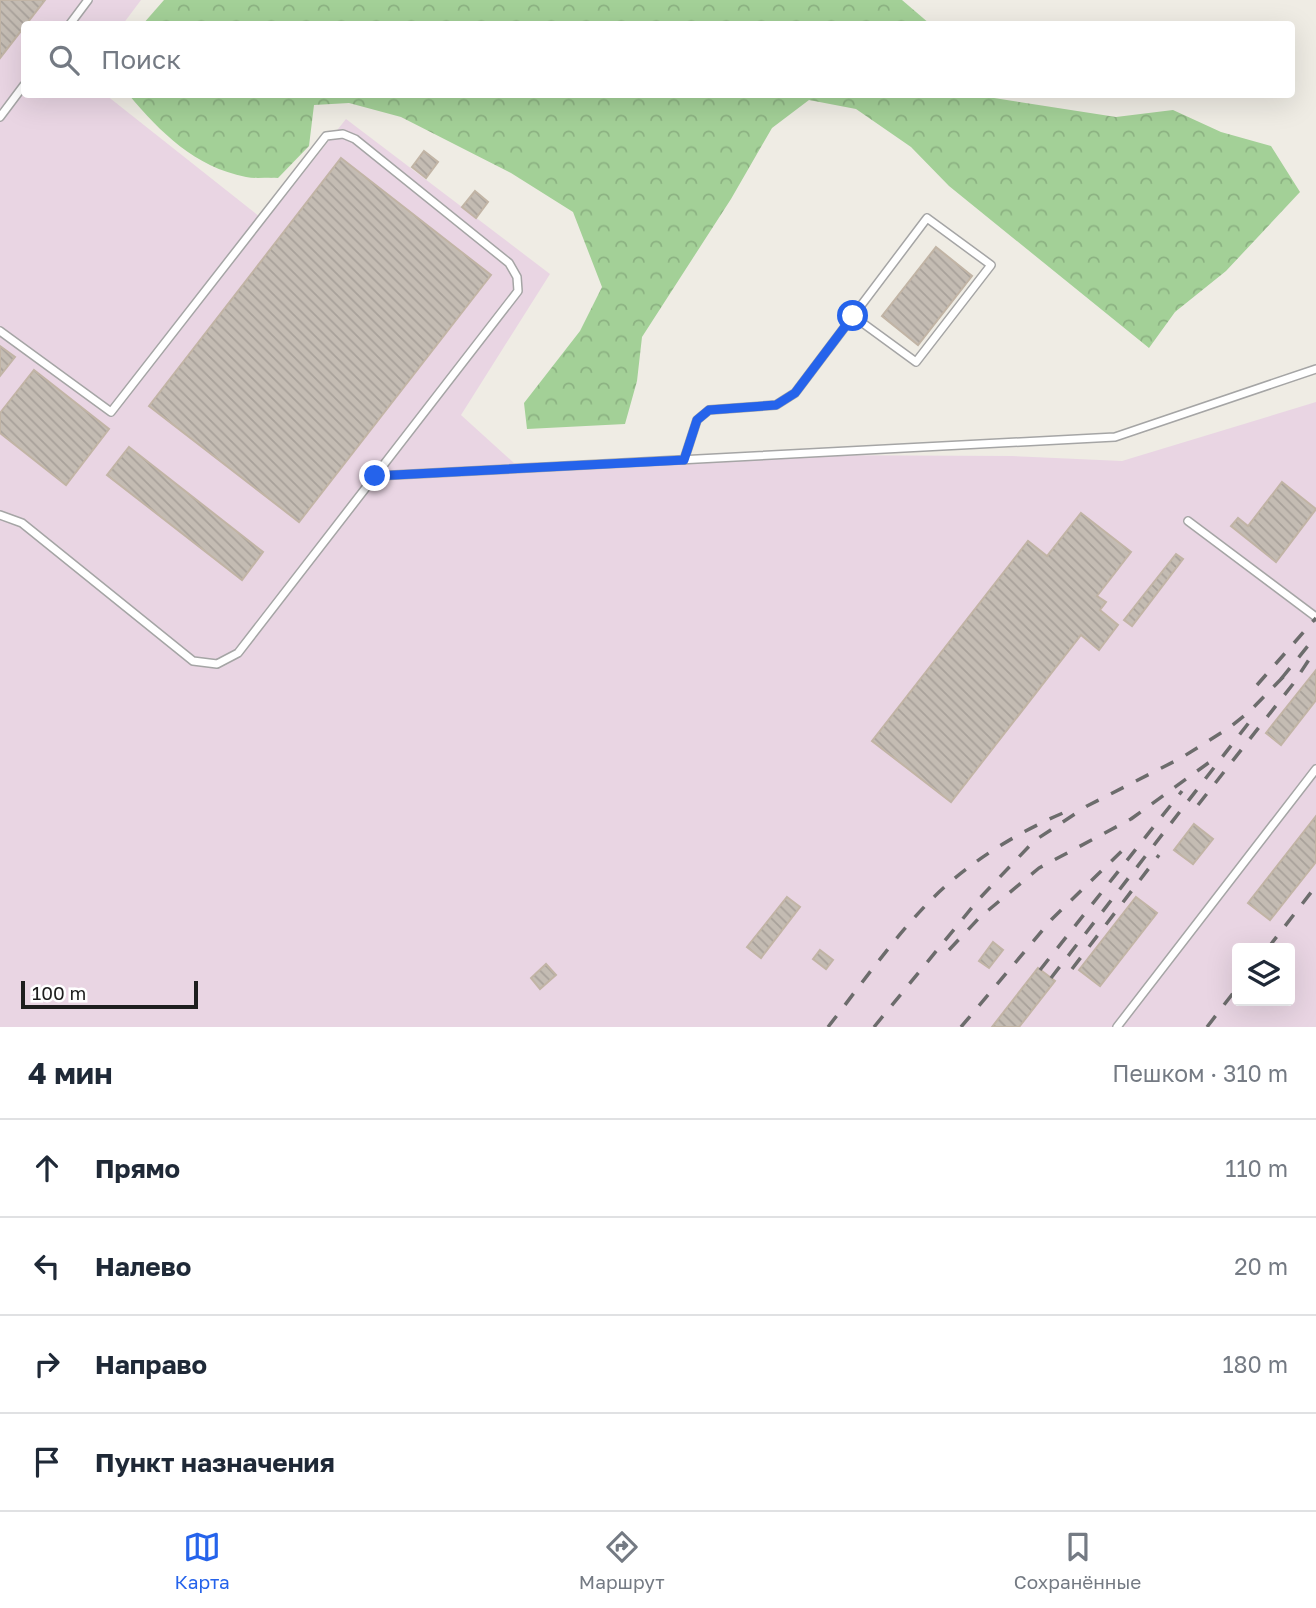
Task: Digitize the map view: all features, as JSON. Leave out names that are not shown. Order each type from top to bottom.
[{"type":"lane","points":[[72,21],[89,0]]},
{"type":"lane","points":[[0,117],[21,89]]},
{"type":"lane","points":[[0,331],[111,412],[326,136],[342,134],[355,139],[509,263],[517,277],[518,291],[238,653],[217,664],[193,661],[22,523],[0,514]]},
{"type":"lane","points":[[684,460],[697,420],[709,410],[776,405],[795,393],[853,316],[927,218],[991,265],[916,362],[853,316]]},
{"type":"lane","points":[[375,476],[1115,437],[1316,369]]},
{"type":"lane","points":[[1188,521],[1316,617]]},
{"type":"lane","points":[[1117,1027],[1316,769]]},
{"type":"shaded area","points":[[0,0],[141,0],[125,21],[21,21],[21,98],[110,98],[265,221],[346,119],[550,274],[461,415],[514,463],[799,455],[1012,456],[1122,461],[1316,402],[1316,1027],[0,1027]]},
{"type":"green space","points":[[164,0],[902,0],[926,21],[146,21]]},
{"type":"green space","points":[[132,98],[994,98],[1116,117],[1173,110],[1221,132],[1271,146],[1300,192],[1226,271],[1175,312],[1149,348],[949,186],[911,147],[856,109],[809,100],[772,128],[731,199],[642,337],[637,381],[625,424],[527,429],[524,403],[580,331],[602,287],[573,212],[511,173],[401,117],[349,103],[314,105],[309,146],[278,178],[246,177],[211,165],[180,146]]},
{"type":"building","points":[[0,0],[45,0],[29,21],[21,21],[21,31],[0,58]]},
{"type":"building","points":[[424,151],[438,162],[426,178],[412,167]]},
{"type":"building","points":[[341,158],[491,275],[299,522],[149,406]]},
{"type":"building","points":[[475,191],[488,202],[476,218],[462,207]]},
{"type":"building","points":[[936,247],[972,276],[918,345],[882,316]]},
{"type":"building","points":[[0,346],[15,357],[0,376]]},
{"type":"building","points":[[34,370],[109,429],[66,485],[0,433],[0,413]]},
{"type":"building","points":[[129,447],[263,552],[242,580],[107,475]]},
{"type":"building","points":[[1282,482],[1316,509],[1276,562],[1231,526],[1238,518],[1248,526]]},
{"type":"building","points":[[1081,513],[1131,552],[1097,596],[1106,602],[1100,610],[1118,625],[1099,650],[1081,635],[951,802],[872,741],[1028,541],[1047,556]]},
{"type":"building","points":[[1176,554],[1183,559],[1132,626],[1124,620]]},
{"type":"building","points":[[1316,670],[1316,700],[1281,745],[1266,733]]},
{"type":"building","points":[[1316,816],[1316,862],[1270,920],[1248,903]]},
{"type":"building","points":[[1194,824],[1213,839],[1193,864],[1174,850]]},
{"type":"building","points":[[787,897],[800,907],[761,958],[747,947]]},
{"type":"building","points":[[1136,897],[1157,913],[1100,986],[1079,970]]},
{"type":"building","points":[[993,942],[1003,950],[989,968],[979,961]]},
{"type":"building","points":[[820,950],[833,960],[826,969],[813,959]]},
{"type":"building","points":[[546,964],[556,975],[540,989],[531,978]]},
{"type":"building","points":[[1038,968],[1055,981],[1019,1027],[992,1027]]},
{"type":"railway","points":[[1257,685],[1316,618]]},
{"type":"railway","points":[[1281,679],[1316,636]]},
{"type":"railway","points":[[1198,805],[1293,684],[1312,655]]},
{"type":"railway","points":[[874,1027],[979,899],[1034,841],[1087,806],[1181,758],[1229,728],[1249,712],[1286,674]]},
{"type":"railway","points":[[1051,978],[1254,716]]},
{"type":"railway","points":[[949,950],[979,918],[1039,868],[1131,819],[1211,761]]},
{"type":"railway","points":[[1040,970],[1182,791]]},
{"type":"railway","points":[[828,1027],[900,934],[940,891],[990,852],[1063,813]]},
{"type":"railway","points":[[961,1027],[1052,919],[1131,842]]},
{"type":"railway","points":[[1072,969],[1159,855]]},
{"type":"railway","points":[[1272,943],[1316,886]]},
{"type":"railway","points":[[1207,1027],[1232,994]]},
{"type":"route","points":[[375,476],[684,460],[697,420],[709,410],[776,405],[795,393],[853,316]]}]
